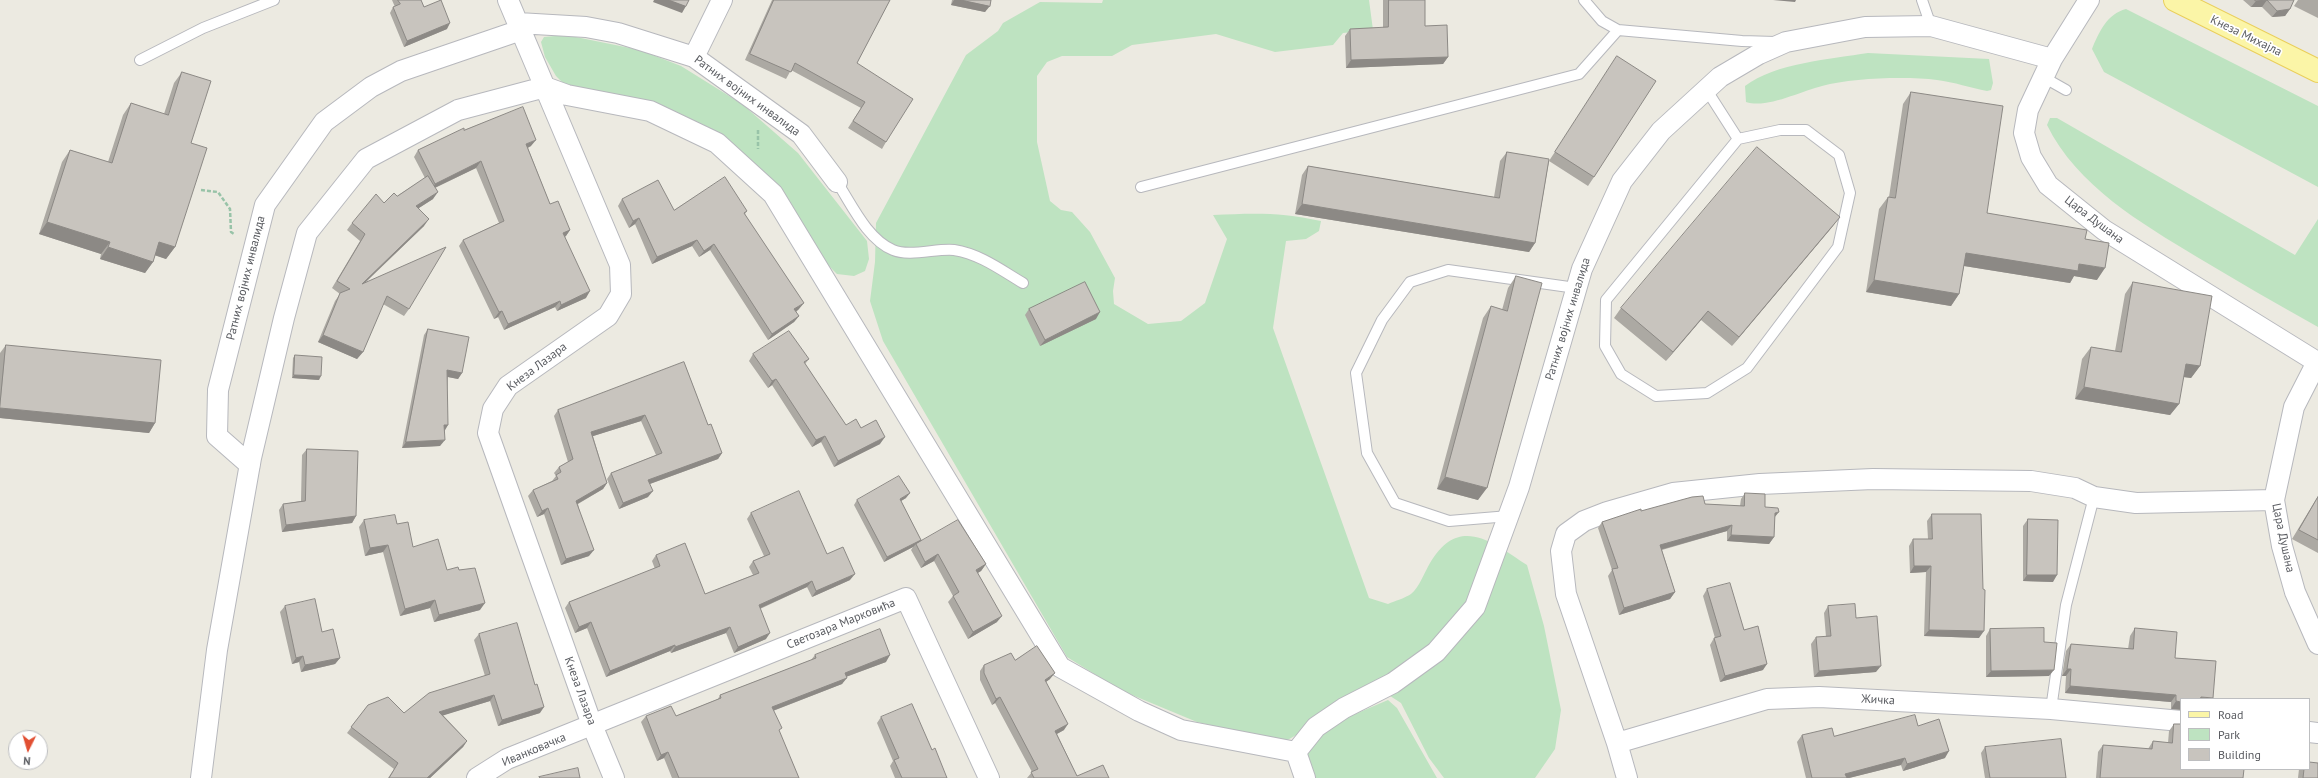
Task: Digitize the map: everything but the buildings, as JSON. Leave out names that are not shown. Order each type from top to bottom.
[{"type":"main road","name":"Кнеза Михајла","points":[[2174,0],[2318,71]]},
{"type":"street","name":"Кнеза Лазара","points":[[508,0],[620,265],[621,294],[608,316],[508,386],[493,409],[488,433],[592,725],[614,778]]},
{"type":"street","points":[[694,57],[722,0]]},
{"type":"street","name":"Цара Душана","points":[[2089,0],[2052,59],[2028,110],[2024,133],[2031,157],[2048,185],[2104,230],[2318,362],[2294,407],[2274,500],[2282,546],[2295,592],[2318,644]]},
{"type":"street","name":"Ратних војних инвалида","points":[[250,465],[217,436],[218,390],[264,205],[324,122],[371,87],[401,71],[519,26],[586,27],[618,33],[694,57],[801,134],[837,182]]},
{"type":"street","name":"Ратних војних инвалида","points":[[1296,752],[1316,727],[1344,708],[1393,684],[1436,652],[1475,607],[1519,487],[1582,269],[1622,181],[1661,131],[1706,89],[1720,77],[1733,69],[1759,54],[1786,42],[1865,27],[1931,26],[2052,59]]},
{"type":"street","points":[[201,778],[217,650],[250,465],[284,318],[307,233],[366,160],[458,110],[545,88],[567,95],[650,111],[717,143],[773,194],[1060,667],[1139,710],[1181,730],[1296,752],[1305,778]]},
{"type":"street","points":[[1627,778],[1617,743],[1565,587],[1561,551],[1566,534],[1584,521],[1607,512],[1673,493],[1760,484],[1874,479],[2031,480],[2075,488],[2094,497],[2136,503],[2274,500]]},
{"type":"street","name":"Светозара Марковића","points":[[592,725],[906,598],[989,778]]},
{"type":"street","name":"Жичка","points":[[1617,743],[1767,699],[1819,697],[2052,709],[2180,721]]},
{"type":"street","name":"Иванковачка","points":[[478,778],[507,759],[592,725]]},
{"type":"lane","points":[[140,60],[203,28],[274,0]]},
{"type":"lane","points":[[1584,0],[1602,21],[1618,30],[1742,41],[1786,42]]},
{"type":"lane","points":[[1922,0],[1931,26]]},
{"type":"lane","points":[[1141,187],[1579,74],[1618,30]]},
{"type":"lane","points":[[2043,77],[2066,90]]},
{"type":"lane","points":[[1706,89],[1738,139]]},
{"type":"lane","points":[[1780,130],[1806,130],[1839,155],[1850,193],[1838,247],[1746,368],[1707,393],[1656,396],[1621,374],[1605,346],[1606,300],[1738,139],[1780,130]]},
{"type":"lane","points":[[837,182],[872,236],[894,251],[954,250],[984,259],[1023,283]]},
{"type":"lane","points":[[1509,516],[1449,521],[1395,503],[1366,453],[1356,373],[1382,320],[1410,282],[1448,270],[1576,288]]},
{"type":"lane","points":[[2052,709],[2066,605],[2094,497]]},
{"type":"path","points":[[760,104],[757,135],[766,188]]},
{"type":"path","points":[[201,190],[218,192],[230,209],[231,232],[254,242]]},
{"type":"green space","points":[[1103,0],[1369,0],[1373,30],[1343,33],[1333,45],[1275,52],[1216,34],[1132,45],[1112,56],[1062,56],[1047,62],[1037,76],[1037,142],[1050,201],[1061,210],[1072,212],[1090,232],[1115,278],[1113,291],[1114,304],[1148,324],[1181,321],[1205,303],[1227,239],[1213,215],[1267,214],[1293,216],[1321,221],[1319,231],[1306,239],[1286,241],[1273,328],[1369,598],[1388,604],[1411,594],[1417,588],[1430,563],[1441,548],[1452,539],[1464,536],[1476,537],[1489,541],[1527,565],[1544,626],[1561,710],[1555,749],[1535,778],[1444,778],[1429,758],[1401,703],[1370,683],[1317,714],[1305,730],[1284,742],[1197,722],[1120,690],[1067,657],[883,341],[870,301],[875,262],[876,223],[966,55],[998,31],[1003,23],[1040,2],[1102,3]]},
{"type":"green space","points":[[2126,9],[2318,106],[2318,187],[2104,72],[2092,49],[2104,24],[2119,11]]},
{"type":"green space","points":[[566,35],[640,50],[681,66],[742,104],[798,153],[867,241],[869,259],[865,271],[854,276],[837,274],[824,261],[778,191],[732,143],[697,122],[668,108],[569,89],[556,76],[545,57],[541,42],[544,37]]},
{"type":"green space","points":[[1868,53],[1989,59],[1993,83],[1991,90],[1987,91],[1950,82],[1924,79],[1895,78],[1848,81],[1814,88],[1774,101],[1754,104],[1746,102],[1745,86],[1757,78],[1787,67],[1804,63]]},
{"type":"green space","points":[[2050,118],[2057,118],[2295,255],[2318,219],[2318,327],[2242,284],[2154,231],[2112,201],[2075,167],[2060,147],[2047,125]]},
{"type":"green space","points":[[1388,700],[1397,708],[1437,778],[1313,778],[1306,751],[1334,723]]}]
